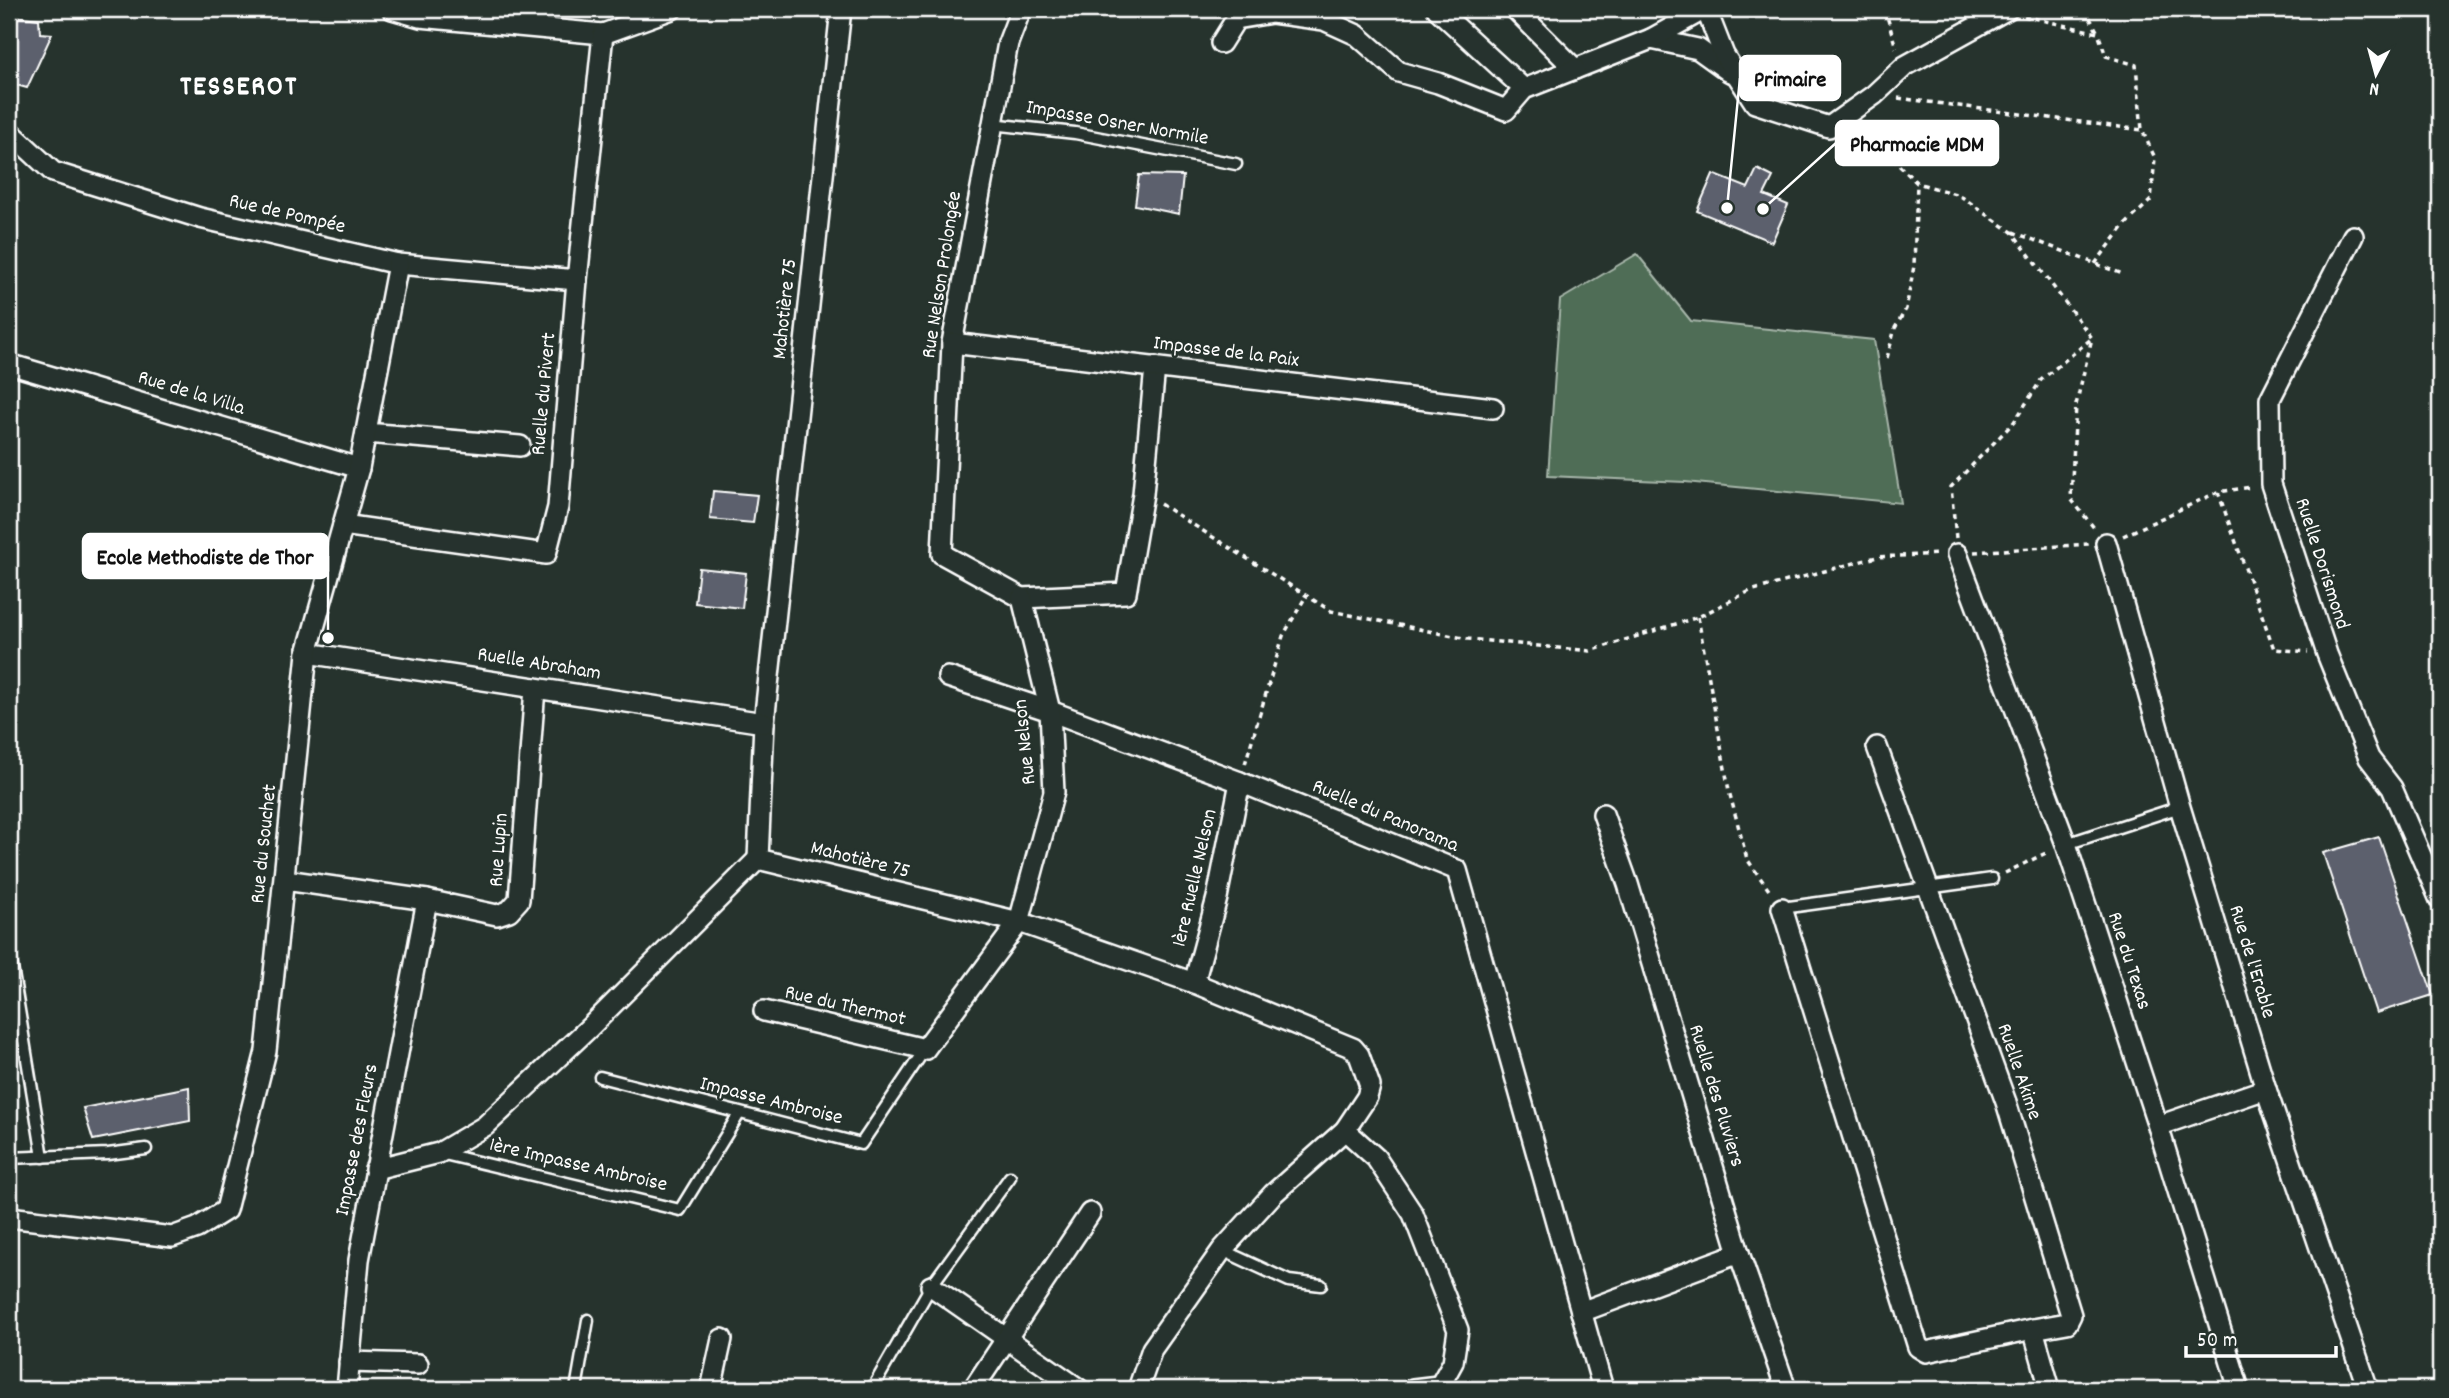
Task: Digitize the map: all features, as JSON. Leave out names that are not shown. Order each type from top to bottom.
[{"type":"street","points":[[392,9],[420,17],[603,34],[672,9]]},
{"type":"street","name":"Mahotière 75","points":[[841,9],[764,723],[758,859],[1019,922],[1194,983],[1353,1048],[1359,1055],[1370,1086],[1367,1097],[1345,1130],[1273,1195],[1222,1250],[1152,1349],[1138,1389]]},
{"type":"street","name":"Rue Nelson Prolongée","points":[[1021,9],[1008,43],[952,343],[942,554],[1022,598]]},
{"type":"street","points":[[1437,9],[1524,89]]},
{"type":"street","points":[[1515,9],[1575,69]]},
{"type":"street","points":[[1221,43],[1236,19],[1272,13],[1324,20],[1357,35],[1399,72],[1438,83],[1506,110],[1524,89],[1651,39],[1705,9],[1724,55],[1755,103],[1829,127],[1874,95],[1905,66],[2006,10]]},
{"type":"street","name":"Ruelle du Pivert","points":[[343,525],[546,554],[558,507],[577,280],[603,34]]},
{"type":"street","points":[[1651,39],[1698,49],[1741,81]]},
{"type":"street","name":"Rue de Pompée","points":[[9,131],[53,172],[200,218],[398,264],[577,280]]},
{"type":"street","name":"Ruelle Dorismond","points":[[2353,236],[2315,316],[2270,399],[2271,484],[2327,654],[2369,758],[2392,788],[2440,900]]},
{"type":"street","name":"Rue du Souchet","points":[[10,1221],[172,1237],[197,1228],[226,1210],[266,1051],[307,653],[359,468],[398,264]]},
{"type":"street","name":"Impasse de la Paix","points":[[952,343],[1493,408]]},
{"type":"street","name":"Rue de la Villa","points":[[9,364],[359,468]]},
{"type":"street","points":[[1022,598],[1126,593],[1143,494],[1154,367]]},
{"type":"street","points":[[366,433],[520,446]]},
{"type":"street","name":"Rue de l'Erable","points":[[2106,543],[2180,807],[2266,1088],[2368,1389]]},
{"type":"street","name":"Rue du Texas","points":[[1957,554],[2066,844],[2158,1126],[2239,1389]]},
{"type":"street","name":"Rue Nelson","points":[[1019,922],[1054,792],[1050,710],[1022,598]]},
{"type":"street","name":"Ruelle Abraham","points":[[307,653],[764,723]]},
{"type":"street","name":"Ruelle du Panorama","points":[[948,677],[1050,710],[1240,782],[1457,870],[1603,1389]]},
{"type":"street","name":"Rue Lupin","points":[[285,880],[427,900],[497,915],[509,911],[519,900],[535,688]]},
{"type":"street","name":"Ruelle Akime","points":[[1877,747],[2006,1102],[2071,1315],[2067,1323],[2033,1329]]},
{"type":"street","name":"1ère Ruelle Nelson","points":[[1194,983],[1217,898],[1240,782]]},
{"type":"street","name":"Ruelle des Pluviers","points":[[1603,814],[1628,884],[1739,1253],[1786,1389]]},
{"type":"street","points":[[375,1169],[439,1153],[485,1126],[590,1027],[758,859]]},
{"type":"street","name":"Impasse des Fleurs","points":[[347,1389],[359,1260],[427,900]]},
{"type":"street","points":[[1782,908],[1919,1347],[1926,1352],[2033,1329],[2050,1389]]},
{"type":"street","name":"Rue du Thermot","points":[[764,1012],[925,1049],[1019,922]]},
{"type":"street","points":[[2158,1126],[2266,1088]]},
{"type":"street","points":[[1345,1130],[1376,1158],[1413,1214],[1458,1330],[1453,1362],[1438,1388],[1413,1389]]},
{"type":"street","points":[[973,1389],[1090,1213]]},
{"type":"street","points":[[1581,1312],[1739,1253]]},
{"type":"street","points":[[931,1286],[1079,1389]]},
{"type":"street","points":[[711,1389],[722,1339]]},
{"type":"street","points":[[349,1363],[418,1364]]},
{"type":"lane","name":"Impasse Osner Normile","points":[[992,124],[1075,133],[1236,164]]},
{"type":"lane","points":[[2066,844],[2180,807]]},
{"type":"lane","points":[[1782,908],[1992,879]]},
{"type":"lane","points":[[9,949],[43,1157]]},
{"type":"lane","name":"Impasse Ambroise","points":[[600,1077],[861,1144],[925,1049]]},
{"type":"lane","name":"1ère Impasse Ambroise","points":[[439,1153],[680,1210],[739,1114]]},
{"type":"lane","points":[[9,1158],[146,1149]]},
{"type":"lane","points":[[872,1389],[931,1286],[1010,1177]]},
{"type":"lane","points":[[1222,1250],[1289,1281],[1321,1285]]},
{"type":"lane","points":[[576,1389],[588,1320]]},
{"type":"path","points":[[1885,9],[1890,35],[1905,66]]},
{"type":"path","points":[[2085,9],[2106,56],[2136,65],[2142,130],[2155,158],[2151,200],[2126,224],[2094,265]]},
{"type":"path","points":[[2006,10],[2098,33]]},
{"type":"path","points":[[1874,95],[2142,130]]},
{"type":"path","points":[[1829,127],[1875,142],[1917,183],[1959,195],[2012,232],[2125,275]]},
{"type":"path","points":[[1887,358],[1895,328],[1906,309],[1914,266],[1917,183]]},
{"type":"path","points":[[2012,232],[2092,338]]},
{"type":"path","points":[[2092,338],[2076,405],[2071,499],[2106,543]]},
{"type":"path","points":[[1957,554],[1951,488],[2014,422],[2041,380],[2092,338]]},
{"type":"path","points":[[1143,494],[1331,611],[1468,639],[1590,652],[1698,617],[1750,590],[1877,557],[2106,543],[2218,492],[2271,484]]},
{"type":"path","points":[[2218,492],[2274,649],[2327,654]]},
{"type":"path","points":[[1240,782],[1283,636],[1306,596]]},
{"type":"path","points":[[1698,617],[1729,791],[1747,859],[1782,908]]},
{"type":"path","points":[[1992,879],[2066,844]]},
{"type":"green space","points":[[1637,254],[1691,321],[1874,340],[1901,503],[1685,482],[1548,476],[1560,300]]},
{"type":"building","points":[[13,16],[39,19],[40,33],[52,34],[27,88],[9,83],[9,25]]},
{"type":"building","points":[[1757,169],[1773,177],[1764,195],[1788,205],[1772,242],[1697,211],[1713,174],[1748,188]]},
{"type":"building","points":[[1139,175],[1183,176],[1179,214],[1135,205]]},
{"type":"building","points":[[713,491],[757,495],[753,523],[710,519]]},
{"type":"building","points":[[699,568],[746,573],[742,608],[695,603]]},
{"type":"building","points":[[2379,837],[2433,995],[2376,1013],[2323,853]]},
{"type":"building","points":[[189,1087],[190,1121],[93,1140],[83,1108]]},
{"type":"place","name":"Primaire","points":[[1727,208]]},
{"type":"place","name":"Pharmacie MDM","points":[[1763,209]]},
{"type":"place","name":"Ecole Methodiste de Thor","points":[[328,638]]},
{"type":"district","name":"TESSEROT","points":[[239,89]]}]
